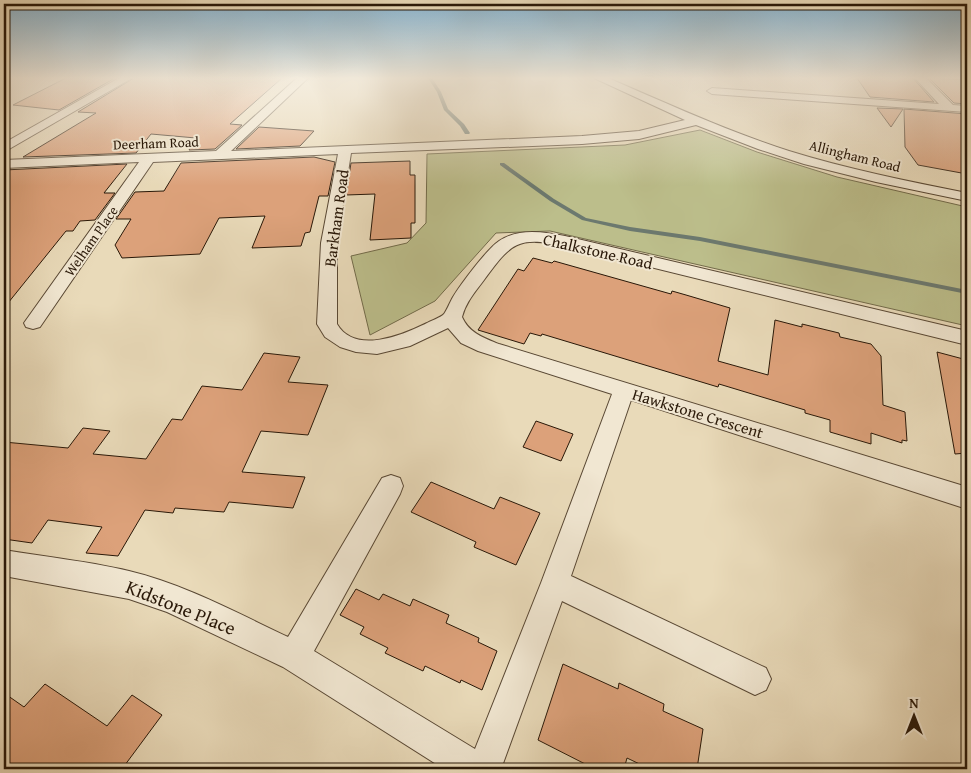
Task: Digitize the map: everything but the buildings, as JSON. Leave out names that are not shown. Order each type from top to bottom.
[{"type":"street","points":[[4,148],[64,114]]},
{"type":"street","points":[[218,156],[264,114]]},
{"type":"street","name":"Allingham Road","points":[[680,114],[732,136],[794,156],[906,185],[967,197]]},
{"type":"street","name":"Deerham Road","points":[[4,164],[618,138],[696,121]]},
{"type":"street","name":"Barkham Road","points":[[345,151],[329,243],[326,324],[330,333],[340,340],[352,344],[366,346],[394,344],[453,317]]},
{"type":"street","name":"Welham Place","points":[[33,323],[149,158]]},
{"type":"street","name":"Chalkstone Road","points":[[453,317],[460,301],[496,252],[512,241],[530,237],[548,238],[602,250],[967,338]]},
{"type":"street","points":[[453,317],[462,335],[479,344],[624,390]]},
{"type":"street","name":"Hawkstone Crescent","points":[[484,769],[556,584],[624,390],[967,498]]},
{"type":"street","points":[[294,656],[391,486]]},
{"type":"street","name":"Kidstone Place","points":[[4,563],[129,585],[195,610],[294,656],[475,769]]},
{"type":"street","points":[[556,584],[755,679]]},
{"type":"green space","points":[[700,130],[757,152],[837,177],[967,207],[967,326],[550,231],[496,233],[435,301],[370,335],[351,256],[407,243],[426,223],[427,154],[625,145]]},
{"type":"waterway","points":[[450,114],[462,125],[467,133]]},
{"type":"waterway","points":[[502,164],[552,200],[584,219],[630,229],[700,239],[967,292]]}]
